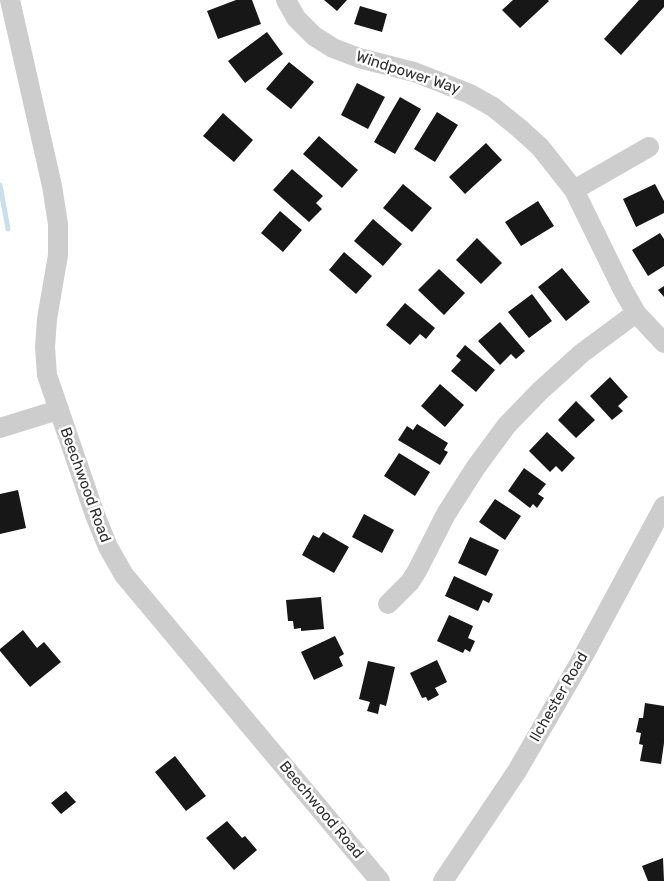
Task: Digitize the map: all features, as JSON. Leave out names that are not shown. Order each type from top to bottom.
[{"type":"street","name":"Beechwood Road","points":[[10,0],[52,186],[58,224],[58,255],[47,319],[45,347],[47,375],[108,547],[124,575],[380,881]]},
{"type":"street","name":"Windpower Way","points":[[286,0],[296,18],[314,36],[333,48],[359,58],[414,72],[470,94],[493,107],[540,147],[574,190],[636,313],[664,343]]},
{"type":"street","points":[[574,190],[649,146]]},
{"type":"street","points":[[388,604],[410,582],[451,506],[476,467],[507,425],[540,391],[582,353],[636,313]]},
{"type":"street","points":[[0,428],[58,410]]},
{"type":"street","name":"Ilchester Road","points":[[443,881],[517,771],[579,664],[664,506]]},
{"type":"building","points":[[236,0],[252,0],[261,24],[218,39],[207,11]]},
{"type":"building","points":[[324,0],[347,0],[337,11]]},
{"type":"building","points":[[513,0],[549,1],[520,28],[502,10]]},
{"type":"building","points":[[639,0],[664,0],[664,7],[621,55],[604,39]]},
{"type":"building","points":[[360,6],[387,14],[382,32],[354,24]]},
{"type":"building","points":[[267,32],[283,54],[245,83],[228,61]]},
{"type":"building","points":[[289,62],[314,82],[291,109],[266,89]]},
{"type":"building","points":[[357,83],[385,97],[368,129],[341,115]]},
{"type":"building","points":[[400,97],[421,109],[395,154],[374,142]]},
{"type":"building","points":[[437,112],[458,125],[435,162],[414,149]]},
{"type":"building","points":[[223,113],[253,140],[234,162],[203,136]]},
{"type":"building","points":[[319,136],[358,170],[342,188],[303,154]]},
{"type":"building","points":[[486,143],[502,160],[465,194],[449,177]]},
{"type":"building","points":[[292,169],[323,196],[316,203],[322,209],[309,222],[273,190]]},
{"type":"building","points":[[403,184],[432,208],[412,232],[383,208]]},
{"type":"building","points":[[655,184],[664,201],[664,213],[636,227],[623,199]]},
{"type":"building","points":[[538,201],[554,226],[521,246],[505,222]]},
{"type":"building","points":[[280,211],[302,230],[283,252],[261,233]]},
{"type":"building","points":[[373,219],[402,244],[383,266],[354,241]]},
{"type":"building","points":[[660,233],[664,239],[664,266],[648,276],[632,250]]},
{"type":"building","points":[[477,238],[502,263],[481,284],[456,260]]},
{"type":"building","points":[[344,252],[372,276],[356,294],[329,270]]},
{"type":"building","points":[[562,268],[590,302],[566,321],[538,287]]},
{"type":"building","points":[[439,269],[465,293],[444,315],[418,290]]},
{"type":"building","points":[[664,286],[664,297],[658,290]]},
{"type":"building","points":[[532,294],[552,321],[529,338],[508,312]]},
{"type":"building","points":[[405,303],[435,328],[426,339],[420,334],[410,345],[386,325]]},
{"type":"building","points":[[500,322],[525,351],[516,359],[511,354],[500,365],[478,341]]},
{"type":"building","points":[[465,345],[495,370],[476,392],[451,371],[461,360],[456,356]]},
{"type":"building","points":[[610,377],[628,397],[618,406],[623,411],[612,420],[590,396]]},
{"type":"building","points":[[440,384],[464,405],[445,427],[421,406]]},
{"type":"building","points":[[576,401],[595,420],[576,438],[558,420]]},
{"type":"building","points":[[417,424],[448,443],[444,450],[448,452],[440,465],[398,440],[407,426],[413,430]]},
{"type":"building","points":[[547,432],[575,458],[562,472],[556,466],[550,472],[529,451]]},
{"type":"building","points":[[399,453],[430,472],[415,496],[384,476]]},
{"type":"building","points":[[524,468],[546,484],[538,494],[544,498],[537,508],[533,504],[530,508],[508,491]]},
{"type":"building","points":[[18,490],[26,528],[0,534],[0,494]]},
{"type":"building","points":[[495,499],[521,516],[505,540],[479,522]]},
{"type":"building","points":[[364,514],[394,530],[382,553],[352,537]]},
{"type":"building","points":[[323,532],[349,547],[334,573],[302,555],[313,535],[319,538]]},
{"type":"building","points":[[470,537],[499,550],[486,576],[458,563]]},
{"type":"building","points":[[454,576],[493,594],[489,603],[483,600],[478,611],[445,596]]},
{"type":"building","points":[[321,597],[324,629],[301,631],[301,628],[294,629],[293,621],[288,621],[286,600]]},
{"type":"building","points":[[449,615],[473,626],[468,638],[475,641],[470,652],[465,649],[463,653],[437,641]]},
{"type":"building","points":[[23,630],[37,648],[44,642],[61,662],[30,687],[0,651]]},
{"type":"building","points":[[335,636],[344,654],[339,657],[343,666],[314,680],[301,652]]},
{"type":"building","points":[[437,660],[447,682],[435,688],[439,695],[428,701],[426,697],[422,698],[410,673]]},
{"type":"building","points":[[368,661],[395,667],[386,706],[380,704],[378,714],[367,711],[370,702],[359,699]]},
{"type":"building","points":[[645,703],[664,706],[664,743],[661,764],[640,761],[643,745],[639,744],[641,733],[636,732],[639,718],[643,718]]},
{"type":"building","points":[[175,756],[206,796],[186,811],[155,772]]},
{"type":"building","points":[[66,791],[76,802],[61,814],[51,803]]},
{"type":"building","points":[[227,821],[242,838],[245,836],[257,850],[234,870],[206,838]]},
{"type":"building","points":[[663,858],[664,881],[648,881],[642,866]]},
{"type":"waterway","points":[[0,185],[8,229]]}]
